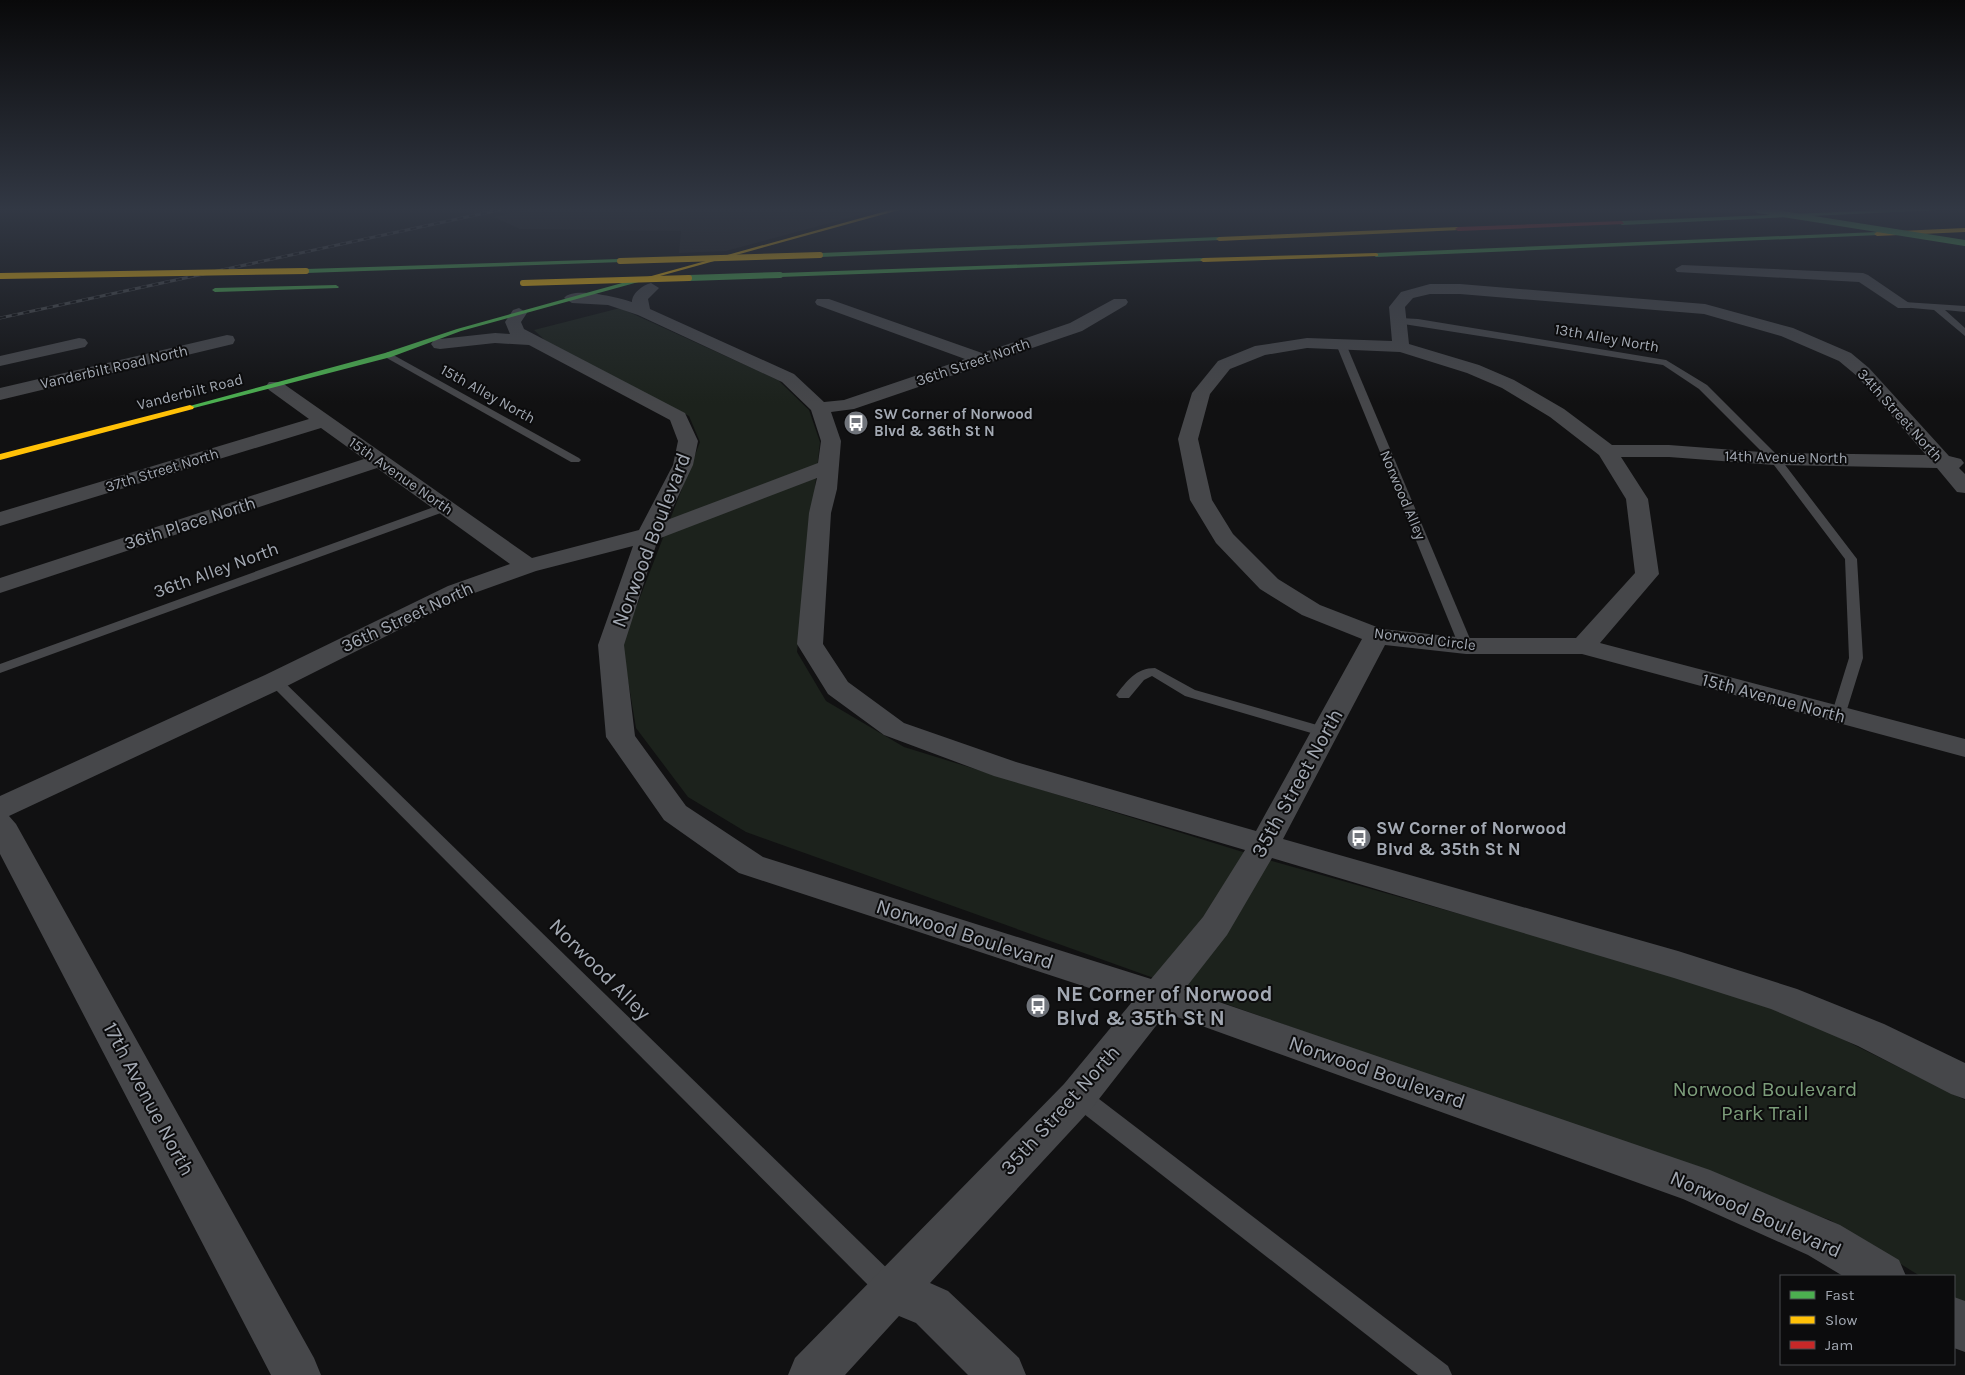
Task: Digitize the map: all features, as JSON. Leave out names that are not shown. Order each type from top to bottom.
[{"type":"main road","points":[[0,276],[112,274]]},
{"type":"main road","name":"Vanderbilt Road","points":[[388,355],[520,309],[572,298],[663,274]]},
{"type":"main road","name":"Vanderbilt Road","points":[[520,309],[610,300],[647,300],[722,274]]},
{"type":"main road","points":[[520,309],[780,275],[804,274]]},
{"type":"main road","points":[[210,290],[344,287]]},
{"type":"main road","name":"Vanderbilt Road","points":[[0,457],[388,355],[440,344]]},
{"type":"street","points":[[1686,274],[1700,295]]},
{"type":"street","points":[[1786,274],[1863,278],[1904,305]]},
{"type":"street","name":"34th Street North","points":[[1400,321],[1398,306],[1400,301],[1407,295],[1430,289],[1553,295],[1700,295],[1845,357],[1863,372],[1965,487]]},
{"type":"street","points":[[572,298],[647,300],[788,378],[820,408],[831,441],[829,466],[819,521],[810,644],[838,688],[894,729],[1005,769],[1678,965],[1784,999],[1871,1035],[1965,1082]]},
{"type":"street","points":[[823,302],[982,359]]},
{"type":"street","name":"36th Street North","points":[[820,408],[847,405],[1076,327],[1120,302]]},
{"type":"street","points":[[440,344],[495,338],[520,309]]},
{"type":"street","name":"Norwood Boulevard","points":[[520,309],[678,417],[688,441],[683,465],[648,535],[611,645],[621,738],[675,813],[751,865],[1160,996],[1695,1184],[1824,1240],[1881,1275]]},
{"type":"street","points":[[1400,321],[1401,347]]},
{"type":"street","name":"Vanderbilt Road North","points":[[0,394],[227,340]]},
{"type":"street","points":[[0,361],[79,343]]},
{"type":"street","name":"Norwood Circle","points":[[1307,343],[1341,344],[1401,347],[1472,369],[1508,384],[1557,413],[1607,451],[1637,499],[1647,574],[1582,646],[1466,646],[1377,636],[1311,610],[1269,584],[1224,538],[1201,500],[1188,439],[1201,393],[1224,365],[1261,350],[1307,343]]},
{"type":"street","name":"15th Avenue North","points":[[275,386],[528,566]]},
{"type":"street","name":"37th Street North","points":[[0,519],[324,421]]},
{"type":"street","name":"14th Avenue North","points":[[1607,451],[1632,449],[1775,459],[1852,458],[1965,464]]},
{"type":"street","name":"36th Place North","points":[[0,586],[380,460]]},
{"type":"street","name":"36th Street North","points":[[0,808],[275,681],[440,598],[528,566],[648,535],[829,466]]},
{"type":"street","name":"35th Street North","points":[[812,1375],[1078,1096],[1215,926],[1264,845],[1377,636]]},
{"type":"street","name":"15th Avenue North","points":[[1582,646],[1839,716],[1965,748]]},
{"type":"street","name":"17th Avenue North","points":[[0,824],[297,1375]]},
{"type":"street","points":[[892,1290],[932,1307],[1002,1375]]},
{"type":"street","points":[[1955,1321],[1965,1329]]},
{"type":"lane","points":[[1904,305],[1965,309]]},
{"type":"lane","points":[[1936,307],[1965,333]]},
{"type":"lane","name":"13th Alley North","points":[[1400,321],[1418,322],[1666,363],[1703,387],[1775,459],[1851,559],[1856,658],[1839,716]]},
{"type":"lane","name":"Norwood Alley","points":[[1341,344],[1466,646]]},
{"type":"lane","name":"15th Alley North","points":[[388,355],[575,460]]},
{"type":"lane","name":"36th Alley North","points":[[0,669],[445,506]]},
{"type":"lane","points":[[1124,695],[1139,677],[1147,672],[1155,672],[1190,693],[1325,732]]},
{"type":"lane","name":"Norwood Alley","points":[[275,681],[892,1290]]},
{"type":"lane","points":[[1078,1096],[1439,1375]]},
{"type":"green space","name":"Norwood Boulevard Park Trail","points":[[620,308],[778,380],[809,410],[820,442],[797,652],[826,701],[904,747],[1272,861],[1658,970],[1798,1017],[1965,1100],[1965,1305],[1955,1299],[1955,1275],[1918,1275],[1830,1220],[746,832],[688,797],[636,728],[622,644],[700,442],[689,416],[549,344],[534,330]]},
{"type":"railway","points":[[0,318],[203,274]]},
{"type":"traffic: fast","points":[[780,275],[803,274]]},
{"type":"traffic: fast","points":[[689,278],[780,275]]},
{"type":"traffic: fast","points":[[190,407],[388,355],[459,330],[640,280]]},
{"type":"traffic: fast","points":[[215,290],[336,287]]},
{"type":"traffic: slow","points":[[0,276],[112,274]]},
{"type":"traffic: slow","points":[[640,280],[661,274]]},
{"type":"traffic: slow","points":[[523,283],[689,278]]},
{"type":"traffic: slow","points":[[0,457],[190,407]]},
{"type":"place","name":"SW Corner of Norwood Blvd & 36th St N","points":[[856,423]]},
{"type":"place","name":"SW Corner of Norwood Blvd & 35th St N","points":[[1359,838]]},
{"type":"place","name":"NE Corner of Norwood Blvd & 35th St N","points":[[1038,1006]]}]
